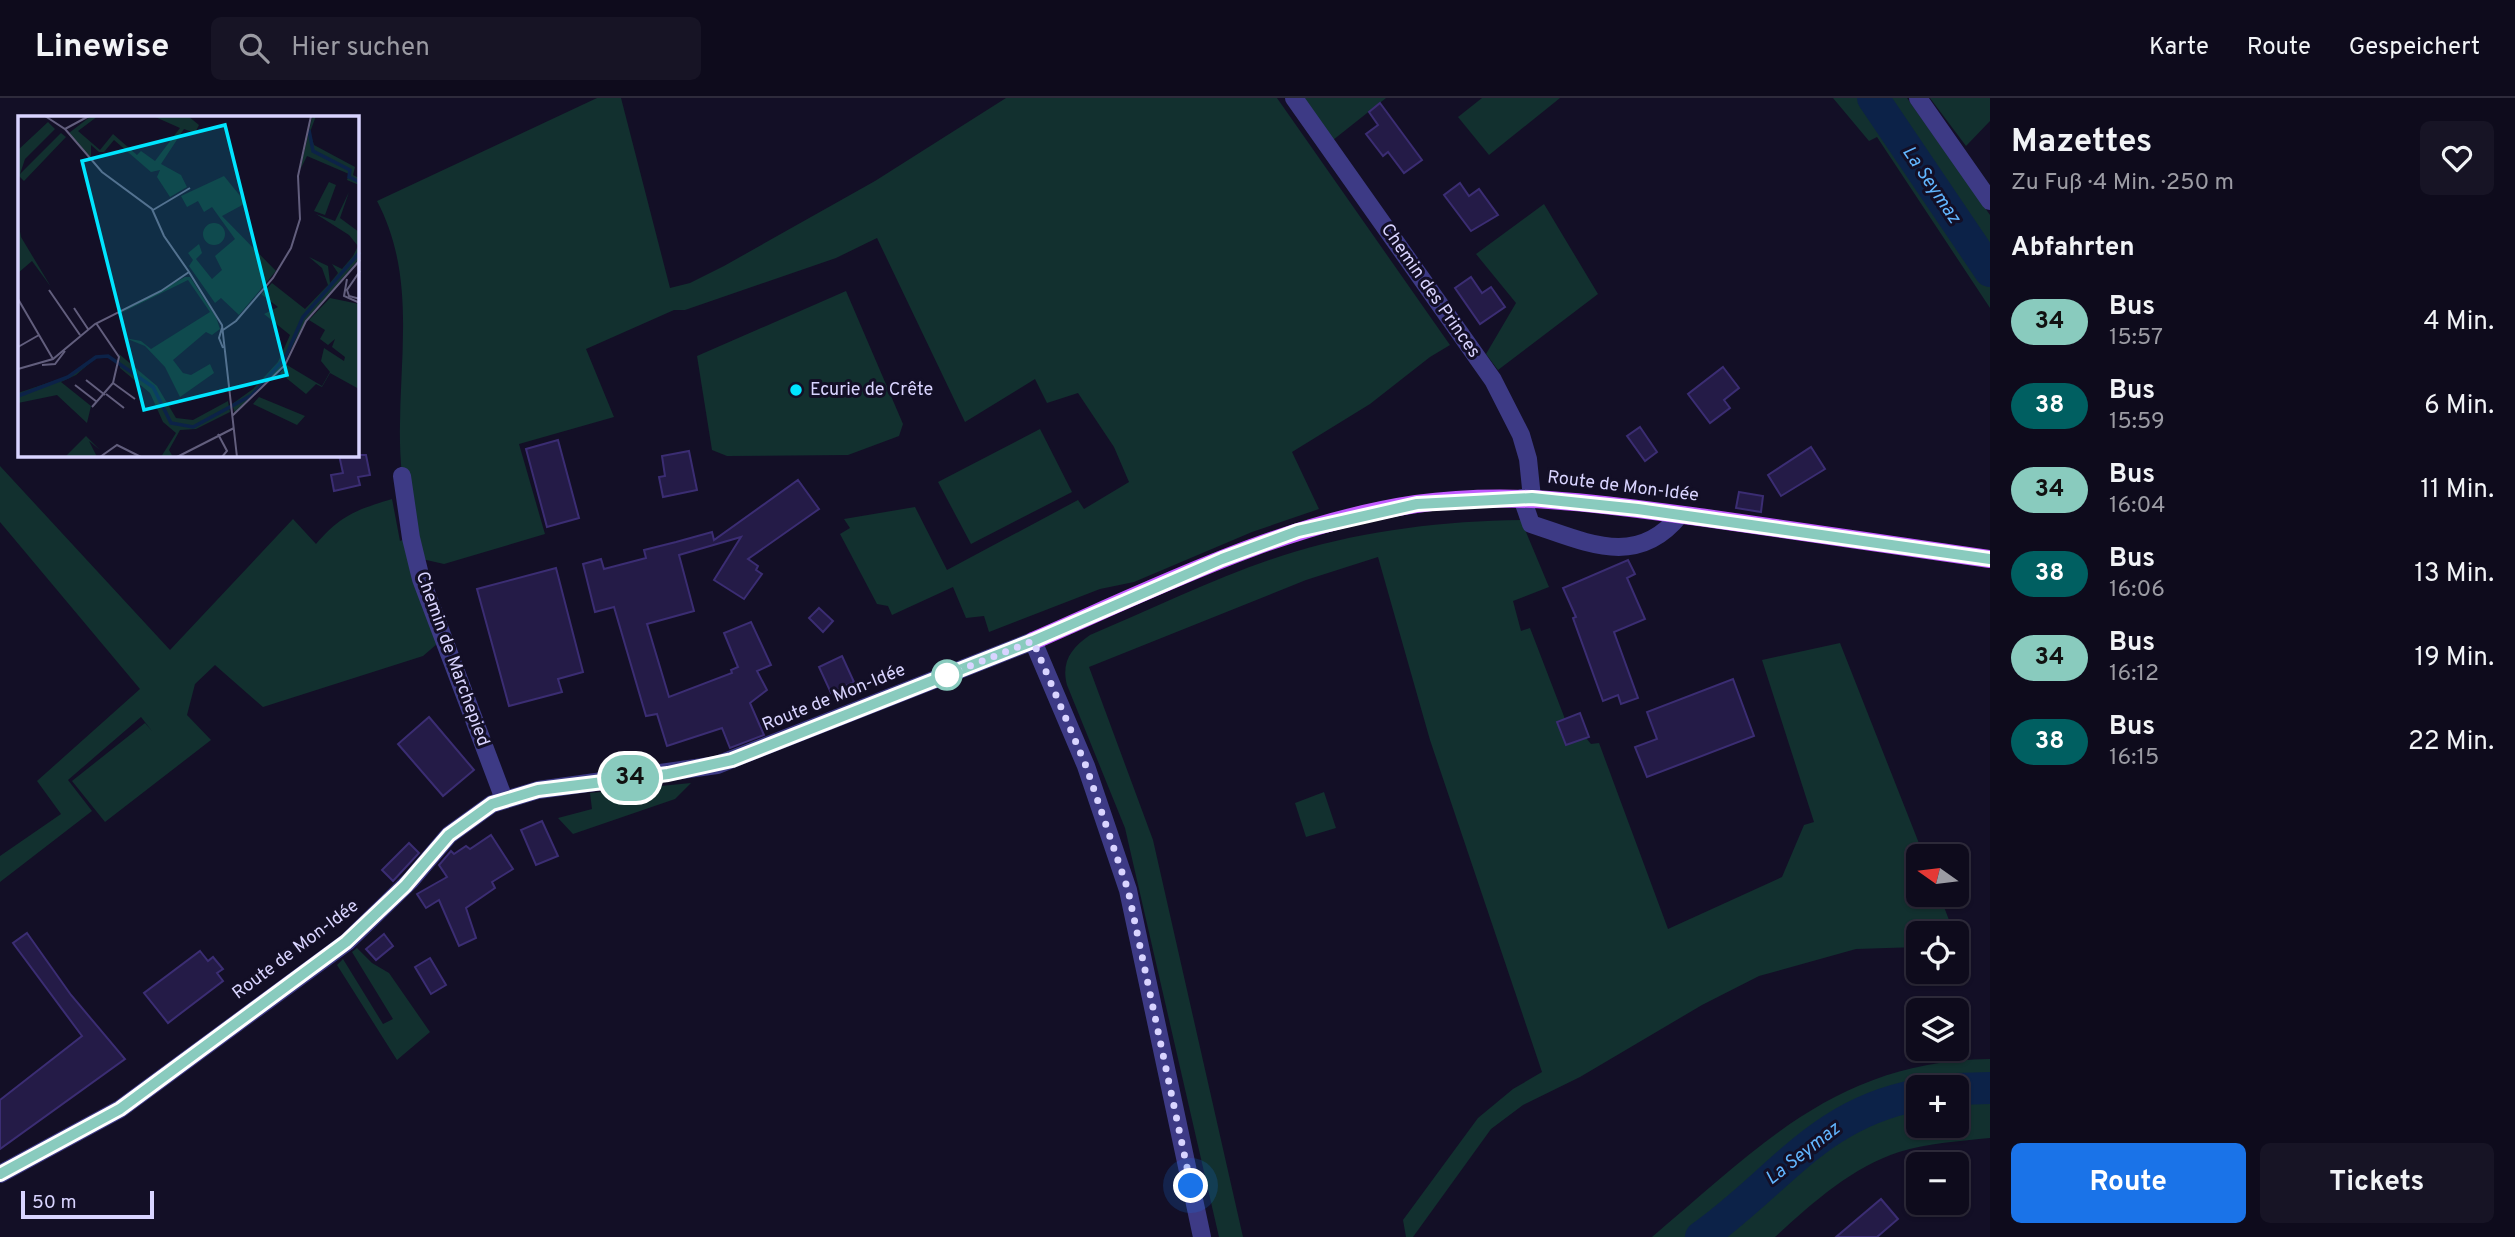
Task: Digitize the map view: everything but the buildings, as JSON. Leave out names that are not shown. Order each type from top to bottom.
[{"type":"main road","name":"Route de Mon-Idée","points":[[1033,641],[1222,559],[1298,531],[1417,504],[1527,498],[1680,515],[1990,559]]},
{"type":"street","name":"Chemin des Princes","points":[[1294,98],[1493,380],[1521,435],[1528,459],[1527,498]]},
{"type":"street","points":[[1917,98],[1990,201]]},
{"type":"street","name":"Chemin de Marchepied","points":[[402,476],[406,514],[421,579],[504,799]]},
{"type":"street","points":[[1527,498],[1531,524],[1589,543],[1620,549],[1664,535],[1680,515]]},
{"type":"street","points":[[1033,641],[1086,766],[1128,890],[1202,1237]]},
{"type":"street","name":"Route de Mon-Idée","points":[[0,1174],[120,1109],[346,942],[405,886],[449,835],[481,810],[504,799],[538,790],[717,765],[1033,641]]},
{"type":"green space","points":[[597,98],[621,98],[670,288],[690,283],[724,266],[875,181],[1006,98],[1277,98],[1450,345],[1430,357],[1370,404],[1292,452],[1319,509],[1252,532],[1134,582],[1100,589],[989,632],[984,616],[966,618],[953,587],[892,615],[888,606],[877,604],[840,534],[850,528],[844,519],[915,507],[947,570],[1078,500],[1084,509],[1129,482],[1114,447],[1078,393],[1047,403],[1035,379],[965,422],[877,238],[836,258],[685,310],[674,310],[586,349],[614,417],[519,444],[545,534],[444,564],[422,559],[402,475],[400,406],[403,336],[399,268],[391,234],[377,201]]},
{"type":"green space","points":[[1303,98],[1386,98],[1333,140]]},
{"type":"green space","points":[[1482,98],[1560,98],[1489,155],[1458,117]]},
{"type":"green space","points":[[1833,98],[1907,98],[1990,215],[1990,308],[1877,137],[1869,141]]},
{"type":"green space","points":[[1930,98],[1990,98],[1990,121],[1966,146]]},
{"type":"green space","points":[[1544,204],[1598,294],[1498,370],[1486,354],[1516,303],[1476,254]]},
{"type":"green space","name":"Ecurie de Crête","points":[[846,291],[903,424],[899,436],[848,455],[727,456],[712,450],[697,356]]},
{"type":"green space","points":[[1040,429],[1072,492],[971,544],[938,482]]},
{"type":"green space","points":[[0,466],[170,650],[293,519],[316,544],[333,526],[350,515],[392,499],[400,541],[405,539],[437,644],[423,656],[263,707],[215,665],[195,684],[187,715],[211,740],[105,822],[72,781],[145,723],[152,731],[141,717],[68,780],[92,811],[0,882],[0,856],[61,814],[37,781],[140,689],[0,522]]},
{"type":"green space","points":[[1521,520],[1549,587],[1513,601],[1521,631],[1530,628],[1565,719],[1558,722],[1566,745],[1586,738],[1591,744],[1599,743],[1668,929],[1782,877],[1804,825],[1814,822],[1762,660],[1840,643],[1919,844],[1906,844],[1906,907],[1944,907],[1949,921],[1906,921],[1906,947],[1856,949],[1759,976],[1702,1005],[1580,1077],[1523,1105],[1491,1129],[1413,1237],[1406,1237],[1403,1220],[1478,1118],[1513,1089],[1542,1072],[1430,740],[1378,557],[1306,580],[1089,667],[1153,840],[1243,1237],[1219,1237],[1125,828],[1067,685],[1065,669],[1069,656],[1090,635],[1268,560],[1322,544],[1378,532],[1463,522]]},
{"type":"green space","points":[[691,783],[675,799],[573,834],[558,818],[592,809],[590,793]]},
{"type":"green space","points":[[1324,792],[1336,828],[1306,837],[1295,803]]},
{"type":"green space","points":[[357,948],[372,963],[389,973],[430,1032],[397,1060],[337,965],[343,959],[383,1024],[393,1019],[352,952]]},
{"type":"green space","points":[[1990,1059],[1990,1138],[1921,1146],[1882,1159],[1833,1188],[1775,1237],[1652,1237],[1729,1171],[1805,1114],[1845,1092],[1888,1075],[1936,1063]]},
{"type":"waterway","name":"La Seymaz","points":[[1873,98],[1990,271]]},
{"type":"waterway","name":"La Seymaz","points":[[1969,1089],[1990,1088]]},
{"type":"waterway","name":"La Seymaz","points":[[1701,1237],[1826,1134],[1852,1117],[1906,1098]]},
{"type":"bus line","name":"34","points":[[0,1174],[120,1109],[346,942],[405,886],[449,835],[492,804],[538,790],[668,774],[732,760],[1033,641],[1222,559],[1298,531],[1417,504],[1466,499],[1532,498],[1638,509],[1990,559]]},
{"type":"place","name":"Ecurie de Crête","points":[[796,390]]},
{"type":"route","points":[[947,675],[1033,641],[1086,766],[1128,890],[1191,1186]]}]
